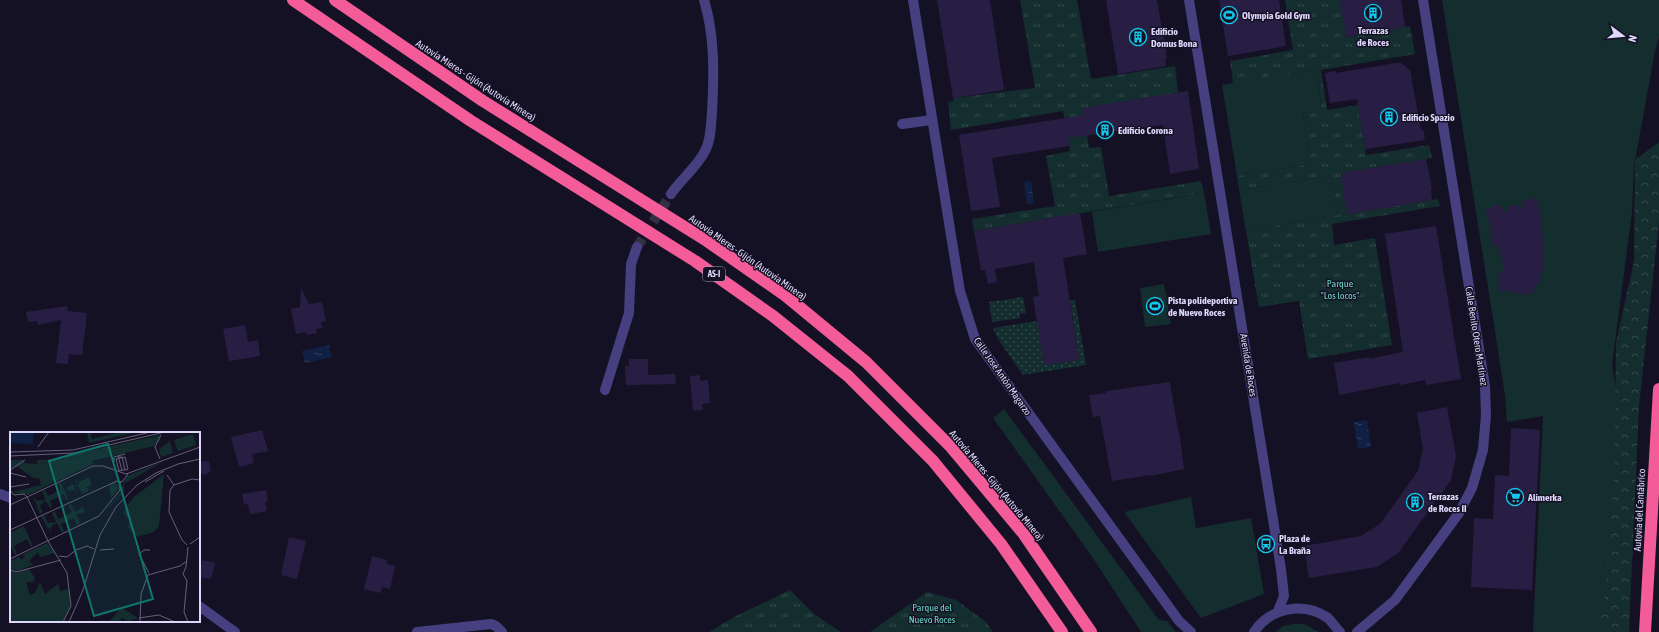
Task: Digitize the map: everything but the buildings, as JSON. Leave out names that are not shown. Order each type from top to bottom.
[{"type":"highway","name":"AS-I","points":[[293,0],[471,121],[695,261],[773,316],[848,376],[933,461],[1001,544],[1062,632]]},
{"type":"highway","name":"Autovía Mieres - Gijón (Autovía Minera)","points":[[335,0],[484,101],[707,241],[786,296],[866,362],[960,458],[1023,533],[1091,632]]},
{"type":"highway","name":"Autovía del Cantábrico","points":[[1645,632],[1655,430],[1659,390]]},
{"type":"street","points":[[671,194],[680,180],[700,160],[706,149],[710,134],[714,73],[709,16],[704,0]]},
{"type":"street","name":"Calle José Antón Magarzo","points":[[913,0],[960,291],[975,339],[1179,621],[1191,632]]},
{"type":"street","name":"Avenida de Roces","points":[[1189,0],[1281,569],[1284,596],[1278,611]]},
{"type":"street","name":"Calle Benito Otero Martínez","points":[[1357,632],[1395,600],[1459,513],[1472,488],[1483,450],[1486,422],[1485,386],[1423,0]]},
{"type":"street","points":[[902,124],[932,120]]},
{"type":"street","points":[[605,390],[629,313],[631,264],[637,247]]},
{"type":"street","points":[[0,494],[10,498]]},
{"type":"street","points":[[200,607],[235,632]]},
{"type":"street","points":[[1254,632],[1263,620],[1278,611],[1295,608],[1312,610],[1328,618],[1340,632]]},
{"type":"street","points":[[416,632],[491,624],[496,626],[502,632]]},
{"type":"green space","points":[[1020,0],[1077,0],[1091,79],[1175,66],[1178,93],[1083,108],[1089,148],[1101,147],[1109,196],[1201,181],[1204,193],[974,231],[972,219],[1055,206],[1046,156],[1070,151],[1063,111],[951,130],[948,102],[954,101],[953,98],[1035,88]]},
{"type":"green space","name":"Parque \"Los locos\"","points":[[1285,0],[1340,0],[1347,37],[1410,26],[1415,54],[1321,70],[1327,110],[1358,105],[1366,155],[1429,145],[1432,158],[1341,173],[1348,214],[1438,199],[1440,206],[1332,224],[1334,245],[1375,238],[1392,345],[1308,359],[1299,301],[1259,307],[1246,231],[1338,215],[1331,175],[1239,190],[1237,176],[1311,164],[1303,114],[1322,110],[1316,70],[1233,84],[1230,61],[1293,50]]},
{"type":"green space","points":[[1442,0],[1659,0],[1659,37],[1655,51],[1634,166],[1632,212],[1612,365],[1619,406],[1608,632],[1533,632],[1543,416],[1507,422],[1505,396],[1495,331]]},
{"type":"green space","points":[[1316,70],[1322,111],[1303,114],[1311,164],[1237,176],[1222,85]]},
{"type":"green space","points":[[1659,142],[1659,222],[1639,406],[1629,632],[1598,632],[1605,594],[1614,485],[1616,343],[1634,261],[1635,160]]},
{"type":"green space","points":[[1331,175],[1338,215],[1246,231],[1239,190]]},
{"type":"green space","points":[[1204,193],[1211,234],[1098,252],[1092,212]]},
{"type":"green space","name":"Pista polideportiva de Nuevo Roces","points":[[1164,284],[1171,324],[1145,327],[1140,288]]},
{"type":"green space","points":[[1023,297],[1026,313],[1020,314],[1020,318],[992,322],[989,302]]},
{"type":"green space","points":[[1070,300],[1075,300],[1086,365],[1023,375],[998,339],[993,328],[1037,321],[1044,365],[1079,360]]},
{"type":"green space","points":[[1004,409],[1159,620],[1167,621],[1176,632],[1141,632],[1095,561],[993,418]]},
{"type":"green space","points":[[1191,497],[1196,528],[1251,518],[1264,594],[1201,618],[1124,512]]},
{"type":"green space","points":[[790,590],[814,614],[841,632],[709,632],[736,616]]},
{"type":"green space","name":"Parque del Nuevo Roces","points":[[927,592],[956,600],[986,622],[993,632],[870,632]]},
{"type":"green space","points":[[1304,624],[1319,632],[1275,632],[1283,626]]},
{"type":"water","points":[[1031,181],[1034,203],[1027,204],[1024,182]]},
{"type":"water","points":[[329,345],[332,357],[305,363],[302,351]]},
{"type":"water","points":[[1367,420],[1371,447],[1358,449],[1354,422]]},
{"type":"tunnel","points":[[637,247],[671,194]]},
{"type":"place","name":"Terrazas de Roces","points":[[1373,13]]},
{"type":"place","name":"Olympia Gold Gym","points":[[1229,15]]},
{"type":"place","name":"Edificio Domus Bona","points":[[1138,37]]},
{"type":"place","name":"Edificio Spazio","points":[[1389,117]]},
{"type":"place","name":"Edificio Corona","points":[[1105,130]]},
{"type":"place","name":"Pista polideportiva de Nuevo Roces","points":[[1155,306]]},
{"type":"place","name":"Alimerka","points":[[1515,497]]},
{"type":"place","name":"Terrazas de Roces II","points":[[1415,502]]},
{"type":"place","name":"Plaza de La Braña","points":[[1266,544]]}]
